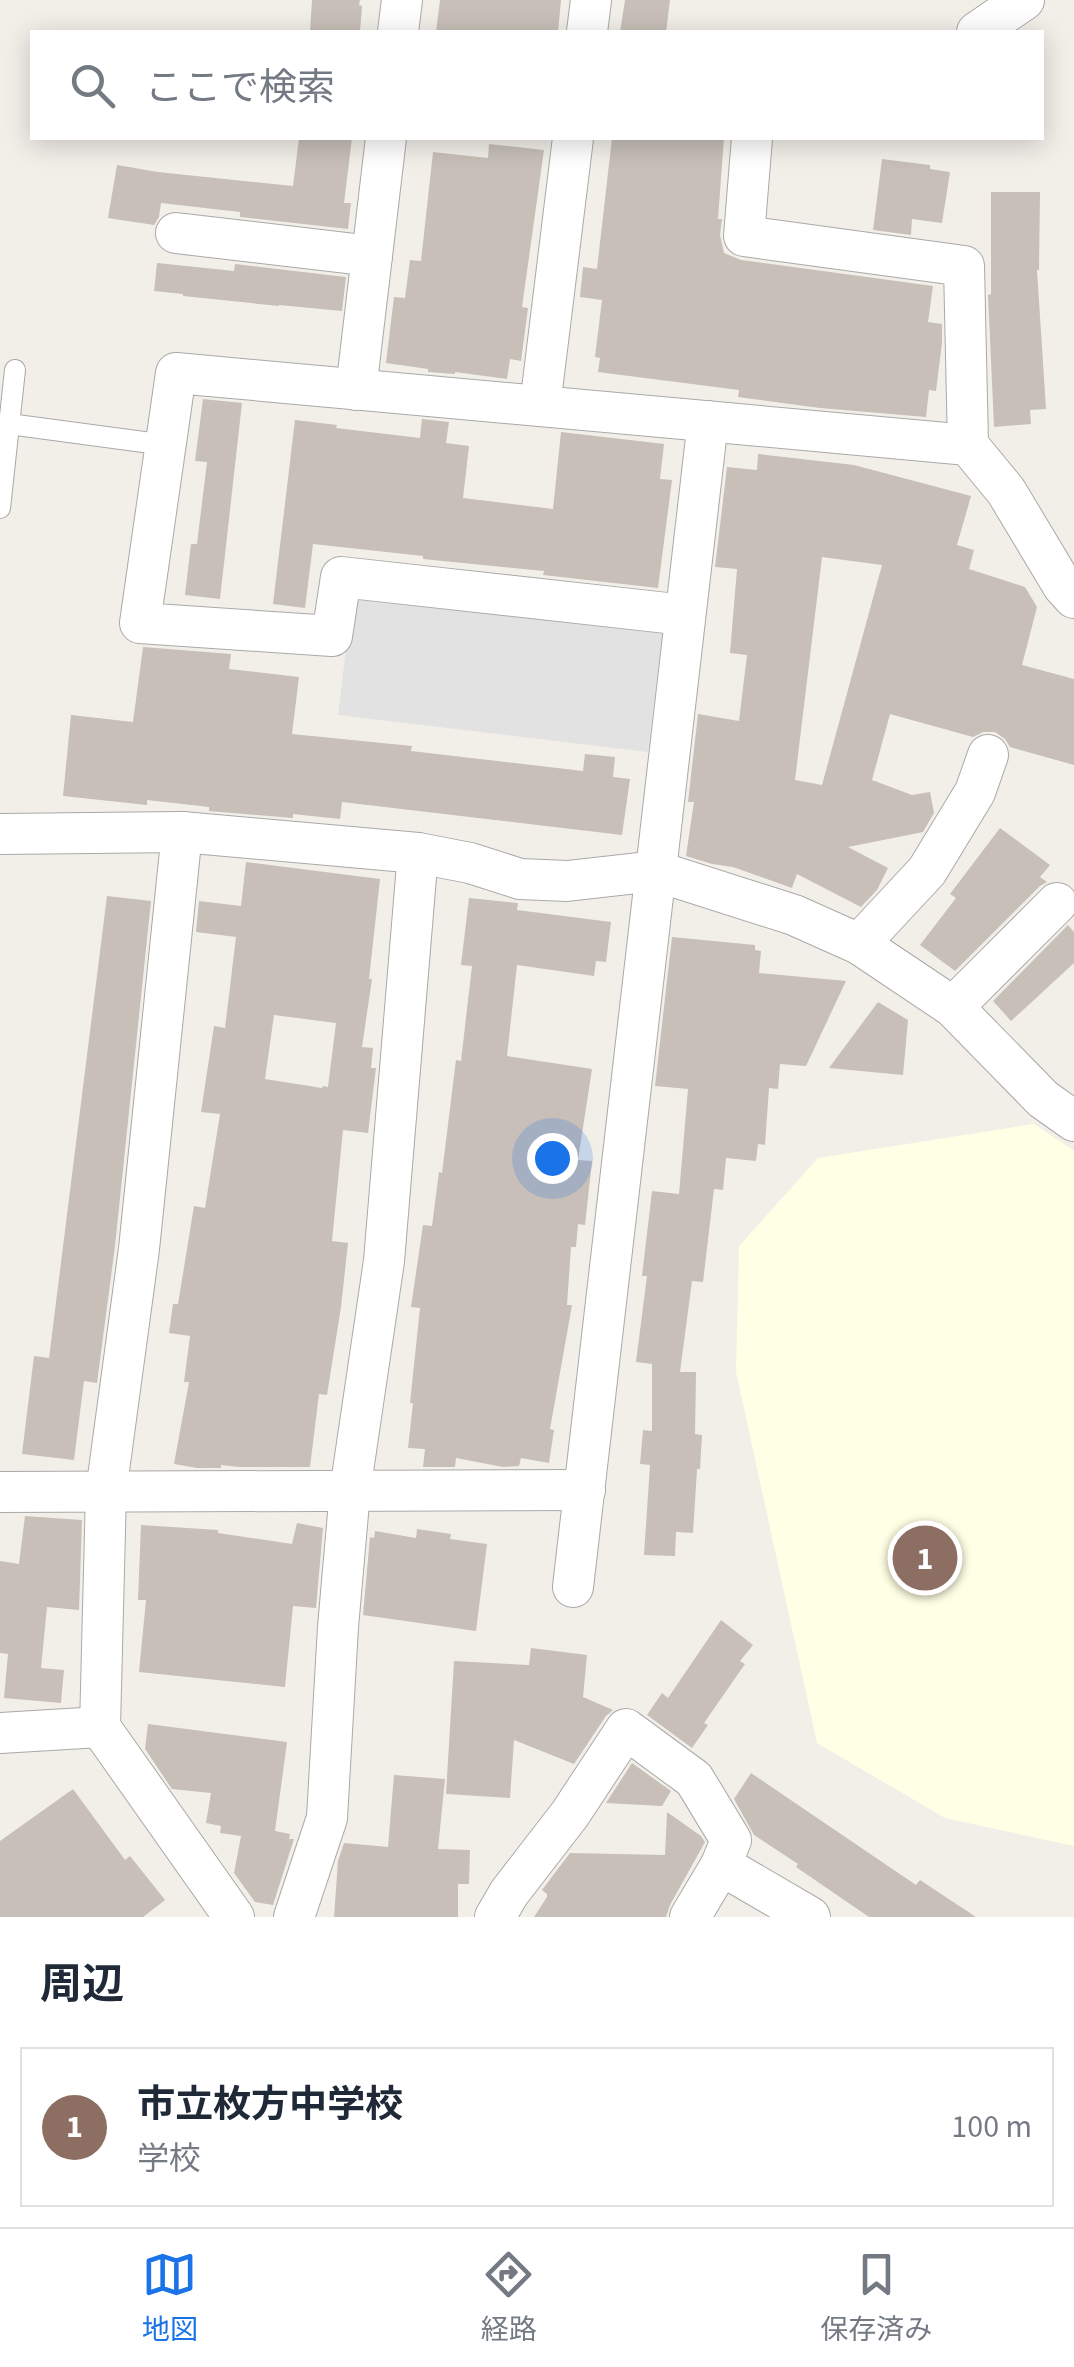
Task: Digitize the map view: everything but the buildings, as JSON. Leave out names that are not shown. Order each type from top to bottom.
[{"type":"street","points":[[398,30],[402,0]]},
{"type":"street","points":[[587,30],[591,0]]},
{"type":"street","points":[[980,30],[1024,0]]},
{"type":"street","points":[[356,390],[386,140]]},
{"type":"street","points":[[540,406],[574,140]]},
{"type":"street","points":[[752,140],[744,236],[964,266],[968,445],[1006,491],[1074,598]]},
{"type":"street","points":[[176,234],[372,256]]},
{"type":"street","points":[[685,616],[341,576],[332,636],[140,622],[176,373],[968,445]]},
{"type":"street","points":[[574,1587],[708,421]]},
{"type":"street","points":[[859,944],[927,871],[975,792],[988,755]]},
{"type":"street","points":[[182,832],[139,1250],[106,1492],[100,1727],[234,1917]]},
{"type":"street","points":[[0,834],[182,832],[418,854],[520,879],[568,881],[656,871],[794,916],[859,944],[952,1006],[1043,1099],[1074,1121]]},
{"type":"street","points":[[294,1917],[328,1818],[350,1491],[384,1261],[418,854]]},
{"type":"street","points":[[952,1006],[1057,903]]},
{"type":"street","points":[[0,1492],[584,1490]]},
{"type":"street","points":[[0,1734],[100,1727]]},
{"type":"street","points":[[495,1917],[626,1729],[694,1779],[731,1840],[690,1917]]},
{"type":"street","points":[[721,1865],[810,1917]]},
{"type":"lane","points":[[0,508],[15,370]]},
{"type":"lane","points":[[9,424],[166,446]]},
{"type":"shaded area","points":[[353,591],[663,628],[648,752],[338,715]]},
{"type":"shaded area","points":[[1034,1124],[1074,1151],[1074,1846],[945,1818],[817,1743],[736,1372],[739,1246],[818,1158]]},
{"type":"place","name":"市立枚方中学校","points":[[925,1558]]}]
